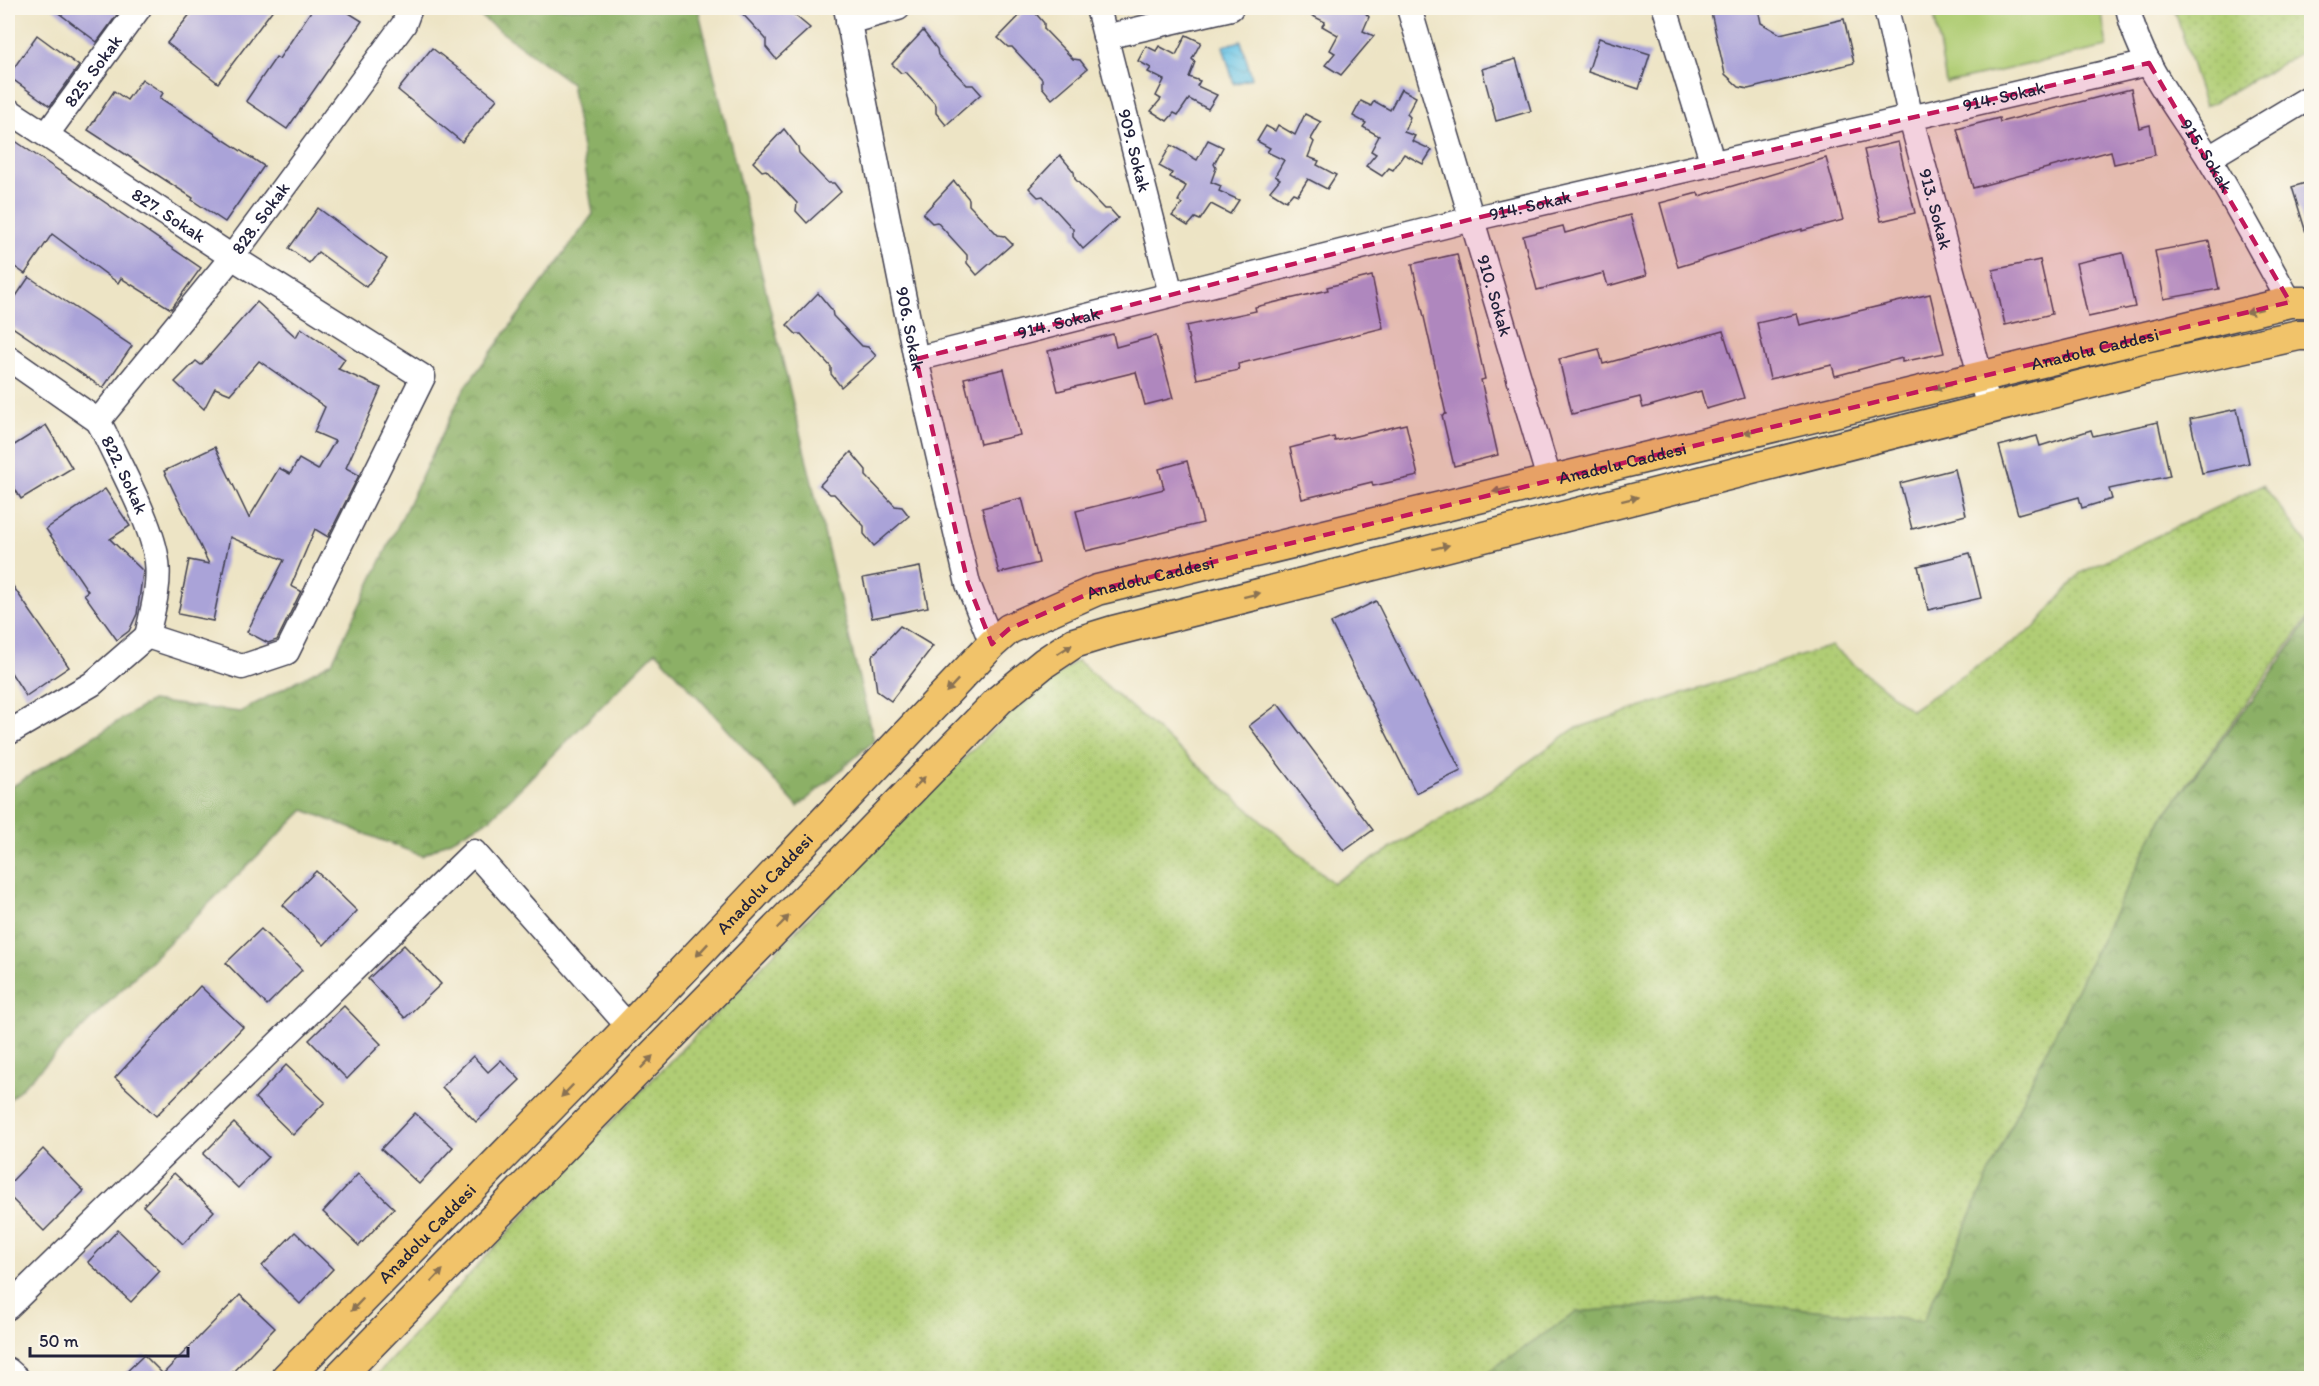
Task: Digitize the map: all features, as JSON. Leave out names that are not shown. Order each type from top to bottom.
[{"type":"main road","name":"Anadolu Caddesi","points":[[286,1378],[630,1027],[1009,628],[1097,590],[1549,479],[2301,302]]},
{"type":"main road","name":"Anadolu Caddesi","points":[[338,1378],[999,700],[1044,663],[1074,643],[1136,625],[1989,408],[2146,369],[2299,335],[2312,335]]},
{"type":"street","name":"825. Sokak","points":[[47,134],[139,8]]},
{"type":"street","name":"828. Sokak","points":[[98,421],[232,257],[404,24],[410,8]]},
{"type":"street","points":[[847,15],[898,8]]},
{"type":"street","name":"909. Sokak","points":[[1098,8],[1171,294]]},
{"type":"street","points":[[1105,37],[1231,8]]},
{"type":"street","name":"910. Sokak","points":[[1409,8],[1549,479]]},
{"type":"street","points":[[1665,8],[1713,164]]},
{"type":"street","name":"913. Sokak","points":[[1886,8],[1911,119],[1989,408]]},
{"type":"street","name":"915. Sokak","points":[[2128,8],[2138,41],[2149,63],[2301,302]]},
{"type":"street","name":"906. Sokak","points":[[847,15],[915,359],[968,584],[992,644]]},
{"type":"street","name":"914. Sokak","points":[[915,359],[1472,219],[2149,63]]},
{"type":"street","points":[[2209,158],[2312,96]]},
{"type":"street","name":"827. Sokak","points":[[8,110],[232,257],[423,377],[287,652],[242,667],[147,636]]},
{"type":"street","name":"822. Sokak","points":[[8,358],[98,421],[142,514],[157,562],[154,603],[147,636]]},
{"type":"street","points":[[8,733],[92,684],[147,636]]},
{"type":"street","points":[[8,1306],[474,852],[630,1027]]},
{"type":"street","points":[[8,1370],[17,1378]]},
{"type":"highlighted area","points":[[2149,63],[2290,302],[1549,479],[1097,590],[1009,629],[992,644],[968,584],[916,359],[1472,219]]},
{"type":"green space","points":[[469,8],[698,8],[874,741],[798,807],[656,651],[490,819],[422,856],[304,810],[8,1101],[8,789],[151,701],[240,712],[332,662],[464,389],[593,214],[571,83]]},
{"type":"green space","points":[[1933,8],[2101,8],[2107,47],[1946,83]]},
{"type":"green space","points":[[2174,8],[2311,8],[2311,47],[2205,107]]},
{"type":"green space","points":[[2263,485],[2311,549],[2311,614],[2159,823],[2026,1092],[1923,1321],[1718,1300],[1578,1312],[1489,1371],[1485,1378],[374,1378],[584,1150],[955,767],[1013,711],[1077,660],[1333,883],[1491,789],[1574,729],[1831,646],[1911,710],[2034,628],[2080,573]]},
{"type":"green space","points":[[2311,617],[2311,1378],[1485,1378],[1489,1371],[1577,1312],[1718,1300],[1923,1321],[2026,1092],[2159,823],[2272,673]]},
{"type":"water","points":[[1241,41],[1252,78],[1234,84],[1223,46]]},
{"type":"building","points":[[52,8],[122,8],[97,42]]},
{"type":"building","points":[[195,8],[274,8],[218,83],[167,43]]},
{"type":"building","points":[[313,8],[341,8],[362,21],[287,129],[246,101],[276,57],[279,59]]},
{"type":"building","points":[[737,8],[786,8],[810,28],[776,59],[766,47],[766,39]]},
{"type":"building","points":[[1027,8],[1031,8],[1044,23],[1044,29],[1073,59],[1080,60],[1087,69],[1052,99],[1042,87],[1042,79],[1012,47],[1008,47],[998,38]]},
{"type":"building","points":[[1297,8],[1361,8],[1369,17],[1363,31],[1374,36],[1341,75],[1325,65],[1335,53],[1330,50],[1338,35],[1322,26],[1325,22]]},
{"type":"building","points":[[1710,8],[1758,8],[1761,23],[1780,34],[1844,19],[1854,63],[1748,89],[1739,87],[1725,74]]},
{"type":"building","points":[[923,31],[937,49],[938,55],[967,85],[973,85],[981,94],[946,125],[936,113],[936,105],[906,72],[901,73],[892,64]]},
{"type":"building","points":[[37,35],[79,66],[50,106],[8,76]]},
{"type":"building","points":[[1186,35],[1201,42],[1192,59],[1195,62],[1189,77],[1200,81],[1197,86],[1217,95],[1208,109],[1189,99],[1178,115],[1174,113],[1167,121],[1151,111],[1161,99],[1156,96],[1164,80],[1148,72],[1151,68],[1138,61],[1146,46],[1156,51],[1159,46],[1176,55]]},
{"type":"building","points":[[1599,38],[1650,54],[1639,89],[1588,72]]},
{"type":"building","points":[[432,48],[497,99],[462,142],[398,90]]},
{"type":"building","points":[[1516,59],[1531,111],[1496,121],[1482,69]]},
{"type":"building","points":[[142,79],[163,93],[160,98],[264,166],[225,222],[192,200],[193,198],[88,130],[114,91],[127,100]]},
{"type":"building","points":[[1401,89],[1416,97],[1407,114],[1410,117],[1404,132],[1415,136],[1412,141],[1432,150],[1423,164],[1404,154],[1393,170],[1389,168],[1382,176],[1366,166],[1376,154],[1371,151],[1379,136],[1363,127],[1366,123],[1353,116],[1361,101],[1371,106],[1374,101],[1390,110]]},
{"type":"building","points":[[2131,89],[2139,128],[2150,125],[2155,155],[2114,164],[2111,151],[1973,188],[1957,129],[1999,118],[2000,122]]},
{"type":"building","points":[[1305,114],[1321,122],[1311,139],[1314,142],[1308,157],[1319,161],[1317,165],[1336,175],[1327,189],[1308,179],[1298,195],[1293,193],[1286,201],[1270,191],[1280,179],[1275,176],[1284,160],[1267,152],[1270,148],[1257,141],[1266,126],[1275,131],[1278,125],[1295,135]]},
{"type":"building","points":[[784,129],[798,147],[799,153],[828,183],[834,183],[841,192],[807,223],[796,211],[797,203],[766,170],[762,171],[753,162]]},
{"type":"building","points":[[8,136],[201,268],[171,309],[121,278],[118,283],[52,234],[25,274],[8,262]]},
{"type":"building","points":[[1208,140],[1223,147],[1214,164],[1216,168],[1211,182],[1221,186],[1219,191],[1239,200],[1230,214],[1211,204],[1200,220],[1195,218],[1188,226],[1172,216],[1182,204],[1178,201],[1186,186],[1170,177],[1172,173],[1159,166],[1171,145],[1197,160]]},
{"type":"building","points":[[1898,142],[1915,213],[1881,221],[1864,150]]},
{"type":"building","points":[[1060,155],[1074,172],[1075,179],[1104,209],[1110,209],[1118,218],[1083,249],[1073,237],[1073,229],[1043,196],[1038,197],[1029,188]]},
{"type":"building","points":[[1826,158],[1843,220],[1802,231],[1802,229],[1678,267],[1660,203],[1698,193],[1699,196]]},
{"type":"building","points":[[954,181],[969,199],[969,205],[998,235],[1004,236],[1012,244],[977,275],[967,263],[967,255],[937,222],[932,223],[923,214]]},
{"type":"building","points":[[2312,181],[2312,238],[2308,239],[2292,187]]},
{"type":"building","points":[[318,208],[387,259],[366,287],[318,252],[309,263],[289,248]]},
{"type":"building","points":[[1630,215],[1647,275],[1608,286],[1604,273],[1537,290],[1523,236],[1563,226],[1565,233]]},
{"type":"building","points":[[2209,241],[2219,289],[2164,299],[2155,251]]},
{"type":"building","points":[[2123,253],[2135,307],[2088,317],[2076,263]]},
{"type":"building","points":[[1457,254],[1485,379],[1481,380],[1498,455],[1454,466],[1442,415],[1446,414],[1412,264]]},
{"type":"building","points":[[2040,260],[2052,314],[2005,325],[1993,270]]},
{"type":"building","points":[[1372,276],[1383,328],[1238,364],[1239,370],[1197,379],[1186,326],[1256,311],[1255,307],[1328,290],[1327,287]]},
{"type":"building","points":[[29,277],[132,346],[103,388],[8,324],[8,308]]},
{"type":"building","points":[[818,293],[832,310],[833,316],[862,346],[868,347],[876,356],[841,387],[831,374],[831,367],[801,334],[796,334],[787,325]]},
{"type":"building","points":[[1930,294],[1944,353],[1902,362],[1902,358],[1835,376],[1832,365],[1770,379],[1757,323],[1797,314],[1800,325]]},
{"type":"building","points":[[257,302],[296,337],[301,328],[345,359],[338,369],[381,388],[346,468],[359,475],[328,537],[315,529],[291,586],[301,591],[277,640],[268,643],[247,632],[284,560],[230,537],[213,621],[178,614],[189,560],[209,564],[164,471],[215,447],[249,518],[279,468],[290,474],[299,459],[318,470],[335,441],[314,432],[325,407],[259,361],[230,394],[215,388],[204,409],[175,382],[196,361],[201,365]]},
{"type":"building","points":[[1723,331],[1744,398],[1706,409],[1701,391],[1643,408],[1640,397],[1572,414],[1559,359],[1599,349],[1603,364]]},
{"type":"building","points":[[1113,334],[1116,347],[1156,336],[1173,398],[1145,405],[1136,372],[1058,391],[1048,351]]},
{"type":"building","points":[[1004,369],[1020,435],[980,444],[964,378]]},
{"type":"building","points":[[2237,409],[2249,463],[2202,473],[2190,419]]},
{"type":"building","points":[[2158,422],[2170,476],[2109,489],[2112,499],[2082,508],[2079,497],[2018,514],[1999,446],[2037,436],[2040,446],[2091,430],[2093,436]]},
{"type":"building","points":[[1406,424],[1418,476],[1373,486],[1372,482],[1302,499],[1290,448],[1334,437],[1335,441]]},
{"type":"building","points":[[46,425],[72,468],[21,499],[8,477],[8,449]]},
{"type":"building","points":[[851,452],[866,470],[866,476],[895,506],[902,507],[909,516],[874,546],[864,534],[864,526],[834,494],[830,494],[820,485]]},
{"type":"building","points":[[1187,461],[1203,523],[1086,551],[1076,511],[1164,489],[1159,469]]},
{"type":"building","points":[[1955,469],[1966,515],[1912,529],[1900,483]]},
{"type":"building","points":[[105,489],[130,526],[110,539],[143,571],[137,614],[129,631],[117,640],[84,594],[88,591],[46,529]]},
{"type":"building","points":[[1022,498],[1039,563],[999,573],[982,508]]},
{"type":"building","points":[[1970,553],[1981,598],[1928,610],[1918,566]]},
{"type":"building","points":[[920,567],[928,607],[872,618],[863,578]]},
{"type":"building","points":[[8,579],[69,667],[26,696],[8,668]]},
{"type":"building","points":[[1376,601],[1461,771],[1416,793],[1331,623]]},
{"type":"building","points":[[900,626],[933,646],[891,701],[877,691],[872,656]]},
{"type":"building","points":[[1278,704],[1373,830],[1344,851],[1249,726]]},
{"type":"building","points":[[316,871],[357,911],[324,945],[283,905]]},
{"type":"building","points":[[261,929],[302,970],[267,1005],[226,963]]},
{"type":"building","points":[[404,945],[441,984],[405,1018],[368,979]]},
{"type":"building","points":[[200,986],[243,1027],[156,1116],[115,1078]]},
{"type":"building","points":[[344,1006],[381,1044],[347,1079],[309,1040]]},
{"type":"building","points":[[473,1056],[488,1072],[501,1060],[520,1080],[476,1122],[442,1087]]},
{"type":"building","points":[[286,1065],[325,1102],[293,1135],[255,1098]]},
{"type":"building","points":[[415,1113],[453,1147],[419,1184],[381,1149]]},
{"type":"building","points":[[234,1123],[268,1157],[238,1188],[203,1154]]},
{"type":"building","points":[[43,1149],[84,1191],[44,1231],[8,1195],[8,1185]]},
{"type":"building","points":[[174,1173],[214,1211],[183,1244],[143,1206]]},
{"type":"building","points":[[358,1174],[394,1208],[359,1246],[323,1212]]},
{"type":"building","points":[[118,1230],[160,1271],[131,1302],[88,1262]]},
{"type":"building","points":[[295,1232],[333,1269],[300,1304],[262,1266]]},
{"type":"building","points":[[240,1295],[275,1328],[227,1378],[120,1378],[144,1355],[163,1374]]}]
